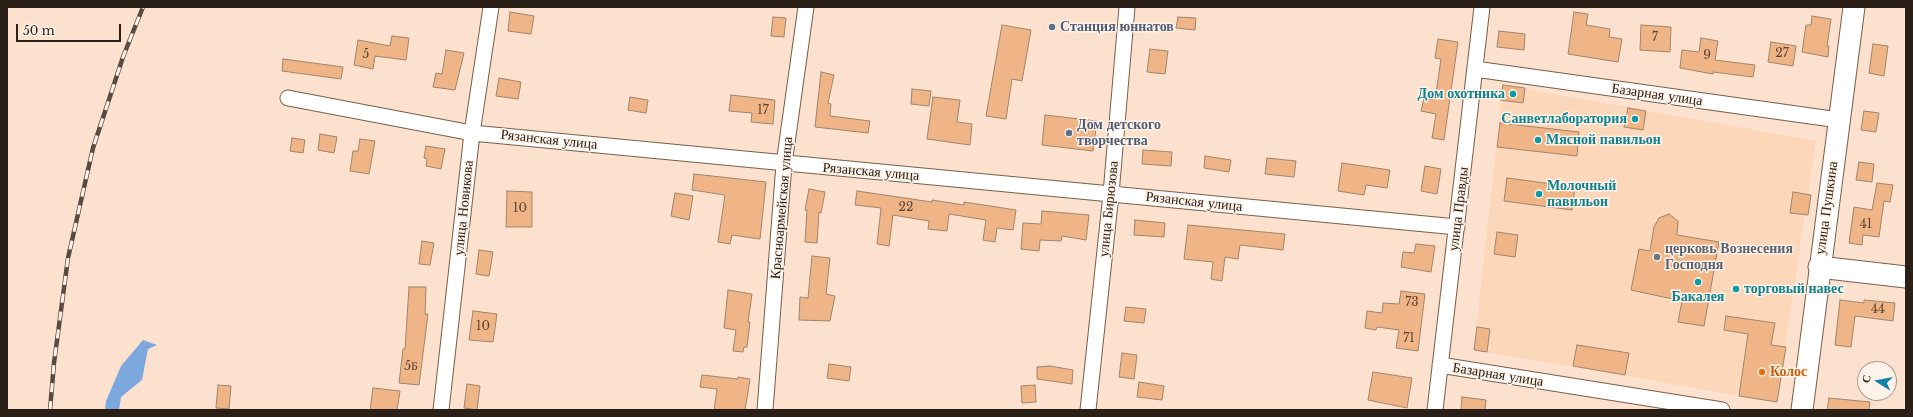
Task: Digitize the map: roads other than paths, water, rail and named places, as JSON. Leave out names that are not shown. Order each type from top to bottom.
[{"type":"main road","name":"улица Пушкина","points":[[1802,410],[1819,267],[1854,7]]},
{"type":"main road","points":[[1819,267],[1906,277]]},
{"type":"street","name":"улица Новикова","points":[[441,410],[472,133],[491,7]]},
{"type":"street","name":"Красноармейская улица","points":[[765,410],[784,164],[806,7]]},
{"type":"street","name":"улица Бирюзова","points":[[1088,410],[1111,194],[1127,7]]},
{"type":"street","name":"улица Правды","points":[[1435,410],[1482,7]]},
{"type":"street","name":"Базарная улица","points":[[1475,70],[1839,120]]},
{"type":"street","name":"Рязанская улица","points":[[288,98],[472,133],[784,164],[1457,227]]},
{"type":"street","name":"Базарная улица","points":[[1440,366],[1722,410]]},
{"type":"water","points":[[143,340],[157,345],[148,349],[142,380],[121,397],[119,410],[105,410],[106,401],[121,366]]},
{"type":"railway","points":[[50,410],[54,363],[68,258],[93,148],[123,57],[143,7]]},
{"type":"place","name":"Станция юннатов","points":[[1052,27]]},
{"type":"place","name":"Дом охотника","points":[[1513,94]]},
{"type":"place","name":"Санветлаборатория","points":[[1635,119]]},
{"type":"place","name":"Дом детского творчества","points":[[1069,133]]},
{"type":"place","name":"Мясной павильон","points":[[1538,140]]},
{"type":"place","name":"Молочный павильон","points":[[1539,194]]},
{"type":"place","name":"церковь Вознесения Господня","points":[[1657,257]]},
{"type":"place","name":"Бакалея","points":[[1698,282]]},
{"type":"place","name":"торговый навес","points":[[1736,289]]},
{"type":"place","name":"Колос","points":[[1762,372]]}]
